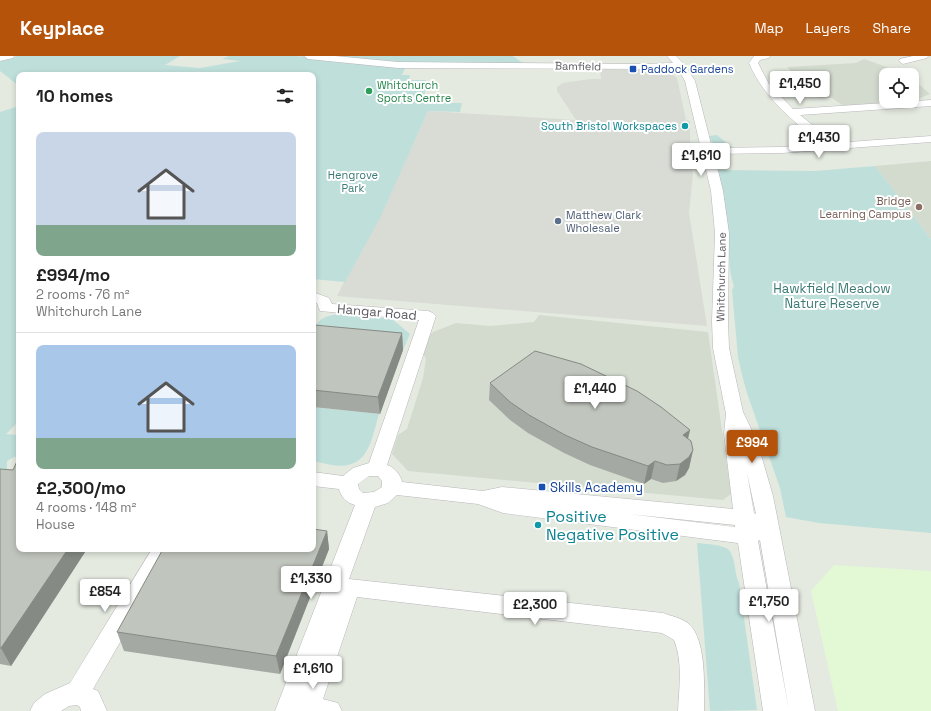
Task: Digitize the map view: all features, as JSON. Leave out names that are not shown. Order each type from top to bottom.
[{"type":"street","points":[[0,58],[10,56]]},
{"type":"street","name":"Bamfield","points":[[308,56],[348,61],[398,64],[681,66]]},
{"type":"street","name":"Whitchurch Lane","points":[[671,56],[681,66],[690,81],[717,191],[722,233],[720,338],[734,412],[733,434],[739,486],[776,711]]},
{"type":"street","points":[[766,56],[754,60],[755,68],[766,84],[807,127],[834,147]]},
{"type":"street","points":[[903,61],[924,56]]},
{"type":"street","points":[[547,57],[551,60],[553,66]]},
{"type":"street","points":[[792,112],[931,103]]},
{"type":"street","points":[[707,151],[782,150],[931,139]]},
{"type":"street","points":[[316,295],[324,301],[319,311]]},
{"type":"street","name":"Hangar Road","points":[[319,311],[428,316],[376,469]]},
{"type":"street","name":"Whitchurch Lane","points":[[734,412],[748,441],[763,496],[802,711]]},
{"type":"street","points":[[376,469],[384,471],[392,479],[392,488],[388,494],[379,499],[367,500],[356,498],[349,491],[348,483],[354,474],[364,470],[376,469]]},
{"type":"street","points":[[316,478],[348,483]]},
{"type":"street","points":[[392,488],[480,497],[503,506],[769,529]]},
{"type":"street","points":[[304,707],[342,587],[367,500]]},
{"type":"street","points":[[77,694],[161,552]]},
{"type":"street","points":[[342,587],[663,623],[678,629],[684,635],[689,646],[691,711]]},
{"type":"street","points":[[43,711],[56,700],[77,694],[89,699],[94,711]]},
{"type":"shaded area","points":[[864,59],[889,68],[879,68],[879,105],[847,108],[832,98],[818,98],[787,67],[856,63]]},
{"type":"shaded area","points":[[664,68],[677,78],[686,120],[690,121],[690,149],[693,174],[689,213],[707,326],[337,296],[428,111],[576,120],[557,91],[557,87],[563,83],[601,79],[600,70],[605,69],[634,70]]},
{"type":"shaded area","points":[[919,84],[930,94],[920,98],[919,102]]},
{"type":"shaded area","name":"Bridge Learning Campus","points":[[931,161],[931,239],[875,166]]},
{"type":"shaded area","points":[[539,315],[708,332],[731,494],[723,500],[408,471],[392,454],[398,435],[407,429],[423,378],[426,359],[422,351],[426,339],[433,332],[456,323],[490,326],[534,322]]},
{"type":"shaded area","points":[[834,565],[931,571],[931,711],[838,711],[811,591]]},
{"type":"green space","name":"Hengrove Park","points":[[18,56],[180,56],[165,65],[200,68],[240,61],[222,59],[229,56],[296,56],[406,66],[402,75],[410,75],[409,80],[426,80],[424,103],[462,103],[460,112],[428,111],[380,218],[345,282],[316,279],[316,72],[16,72],[16,84],[0,71],[0,60]]},
{"type":"green space","points":[[321,56],[513,56],[524,64],[398,62]]},
{"type":"green space","points":[[16,107],[16,424],[6,434],[16,435],[16,457],[7,461],[7,470],[0,474],[0,112]]},
{"type":"green space","points":[[717,135],[734,149],[721,149],[714,146],[709,136]]},
{"type":"green space","name":"Hawkfield Meadow Nature Reserve","points":[[875,166],[931,239],[931,533],[819,523],[786,517],[780,488],[747,393],[738,357],[732,290],[734,286],[730,264],[728,228],[725,206],[716,170],[815,171]]},
{"type":"green space","points":[[339,314],[392,319],[410,334],[403,350],[316,341],[316,326],[320,320]]},
{"type":"green space","points":[[316,407],[379,414],[370,444],[361,459],[344,466],[316,462]]},
{"type":"green space","points":[[697,543],[712,544],[723,547],[732,554],[739,583],[757,710],[710,711]]},
{"type":"building","points":[[316,325],[402,333],[378,397],[316,390]]},
{"type":"building","points":[[535,351],[581,364],[637,391],[661,407],[690,430],[683,435],[691,441],[693,450],[689,457],[680,464],[667,465],[655,461],[648,466],[592,447],[565,435],[529,415],[510,402],[490,383]]},
{"type":"building","points":[[16,464],[16,552],[66,552],[0,648],[0,469],[13,470]]},
{"type":"building","points":[[316,529],[327,531],[276,656],[117,632],[161,552],[316,552]]},
{"type":"place","name":"Paddock Gardens","points":[[633,69]]},
{"type":"place","name":"Whitchurch Sports Centre","points":[[369,91]]},
{"type":"place","name":"South Bristol Workspaces","points":[[685,126]]},
{"type":"place","name":"Bridge Learning Campus","points":[[919,207]]},
{"type":"place","name":"Matthew Clark Wholesale","points":[[558,221]]},
{"type":"place","name":"Skills Academy","points":[[542,487]]},
{"type":"place","name":"Positive Negative Positive","points":[[538,525]]}]
